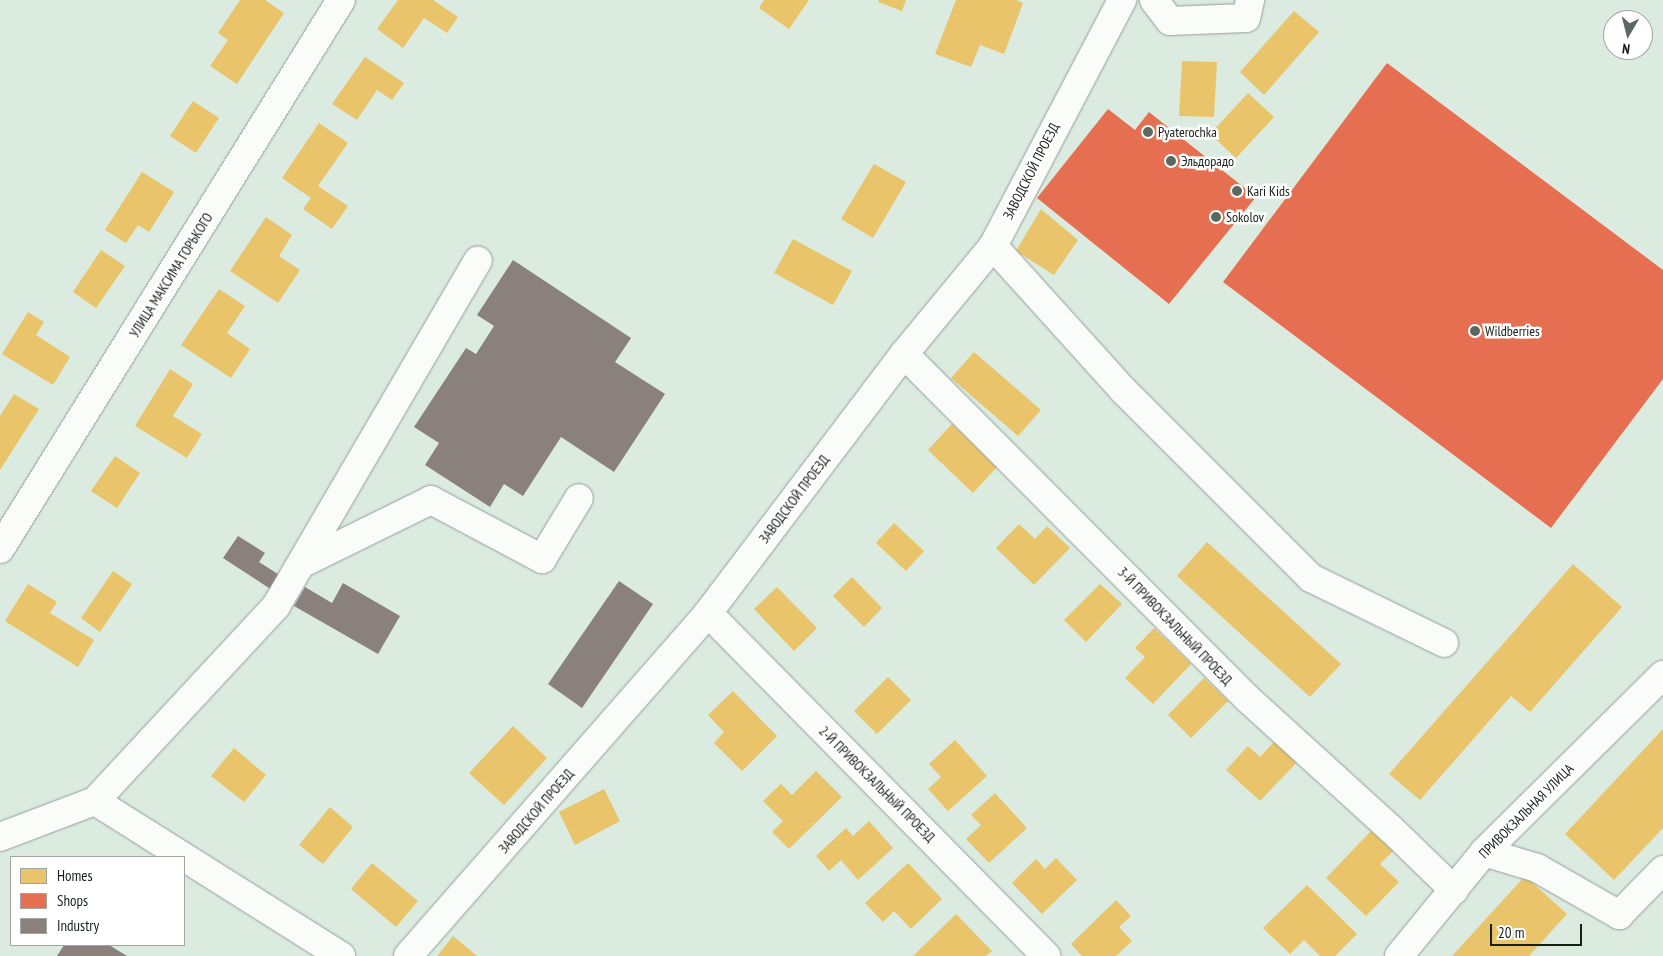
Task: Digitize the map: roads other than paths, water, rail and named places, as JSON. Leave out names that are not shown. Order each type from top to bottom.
[{"type":"street","name":"УЛИЦА МАКСИМА ГОРЬКОГО","points":[[0,549],[341,0]]},
{"type":"street","name":"ЗАВОДСКОЙ ПРОЕЗД","points":[[408,956],[708,612],[904,354],[992,246],[1122,0]]},
{"type":"street","points":[[1154,0],[1170,21],[1246,18],[1250,0]]},
{"type":"street","points":[[992,246],[1123,390],[1311,578],[1444,643]]},
{"type":"street","points":[[0,837],[95,800],[276,606],[478,261]]},
{"type":"street","name":"3-Й ПРИВОКЗАЛЬНЫЙ ПРОЕЗД","points":[[904,354],[1248,699],[1391,829],[1454,890]]},
{"type":"street","points":[[301,564],[431,500],[542,559],[579,498]]},
{"type":"street","name":"2-Й ПРИВОКЗАЛЬНЫЙ ПРОЕЗД","points":[[708,612],[1046,956]]},
{"type":"street","name":"ПРИВОКЗАЛЬНАЯ УЛИЦА","points":[[1399,956],[1484,852],[1663,675]]},
{"type":"street","points":[[95,800],[183,856]]},
{"type":"street","points":[[1484,852],[1537,868],[1620,914],[1663,870]]},
{"type":"street","points":[[185,857],[341,956]]},
{"type":"place","name":"Pyaterochka","points":[[1148,132]]},
{"type":"place","name":"Эльдорадо","points":[[1171,161]]},
{"type":"place","name":"Kari Kids","points":[[1237,191]]},
{"type":"place","name":"Sokolov","points":[[1216,217]]},
{"type":"place","name":"Wildberries","points":[[1475,331]]}]
